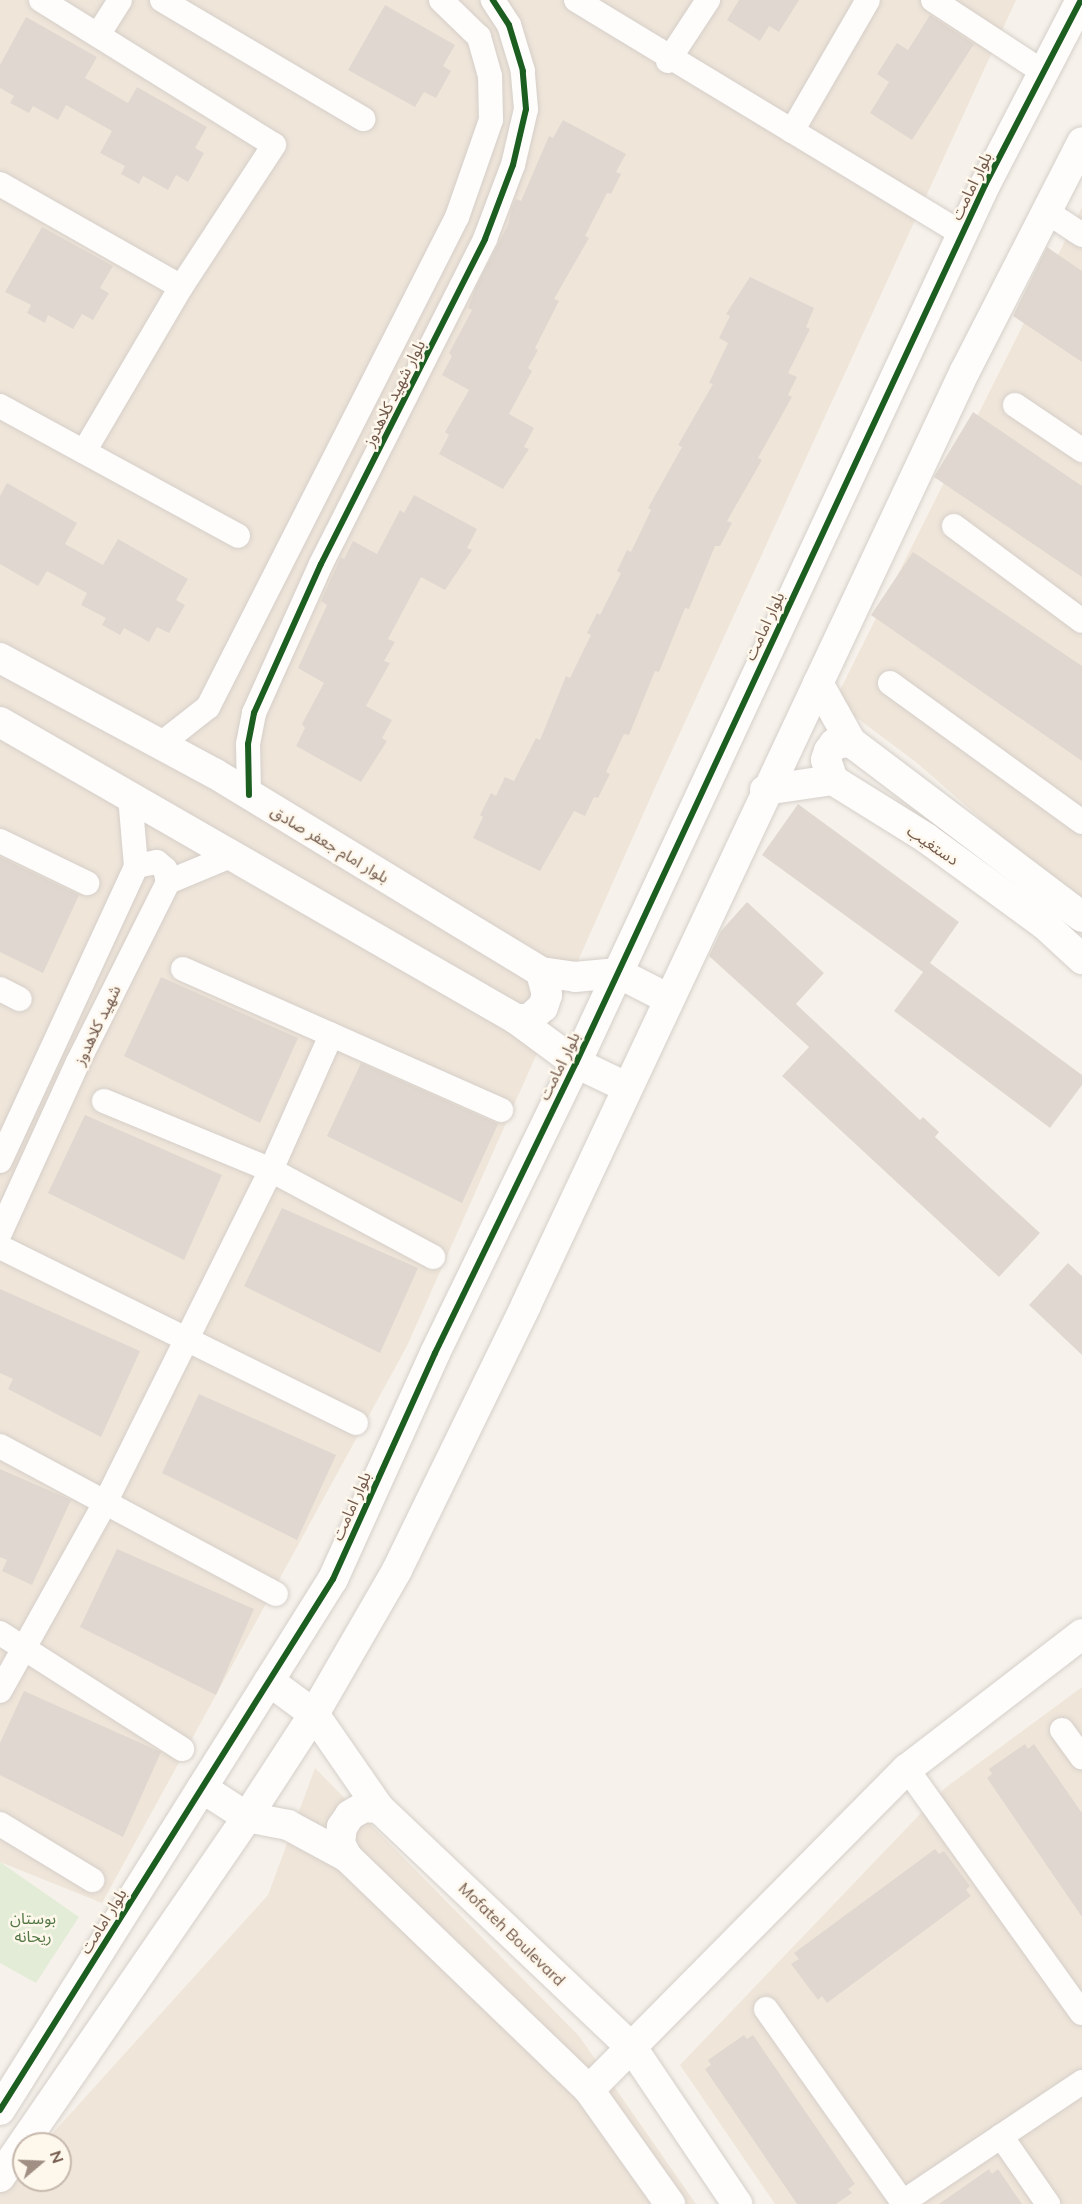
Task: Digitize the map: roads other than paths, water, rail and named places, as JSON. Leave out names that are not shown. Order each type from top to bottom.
[{"type":"street","points":[[41,0],[274,145],[181,287],[84,452]]},
{"type":"street","points":[[98,35],[120,0]]},
{"type":"street","points":[[162,0],[363,119]]},
{"type":"street","name":"بلوار شهید کلاهدوز","points":[[161,744],[208,707],[452,227],[468,187],[491,120],[490,76],[478,37],[441,0]]},
{"type":"street","name":"بلوار شهید کلاهدوز","points":[[249,795],[248,744],[254,713],[321,564],[485,238],[513,165],[526,109],[523,71],[509,25],[493,0]]},
{"type":"street","points":[[576,0],[962,234]]},
{"type":"street","points":[[670,59],[708,0]]},
{"type":"street","points":[[792,131],[868,0]]},
{"type":"street","points":[[933,0],[1043,72]]},
{"type":"street","name":"بلوار امامت","points":[[0,2110],[333,1579],[435,1353],[576,1064],[962,234],[1081,0]]},
{"type":"street","points":[[0,2177],[247,1817],[314,1714],[397,1570],[964,371],[1082,142]]},
{"type":"street","points":[[0,184],[181,287]]},
{"type":"street","points":[[1046,211],[1082,235]]},
{"type":"street","points":[[1016,405],[1082,450]]},
{"type":"street","points":[[0,406],[238,536]]},
{"type":"street","points":[[954,526],[1082,621]]},
{"type":"street","name":"بلوار امام جعفر صادق","points":[[0,658],[161,744],[249,795],[541,972],[575,977],[618,973]]},
{"type":"street","name":"دستغیب","points":[[818,683],[851,742],[1082,917]]},
{"type":"street","points":[[890,683],[1082,822]]},
{"type":"street","points":[[0,722],[516,1019],[576,1064],[626,1088]]},
{"type":"street","points":[[765,790],[833,780],[826,760],[829,751],[834,744],[851,742]]},
{"type":"street","name":"دستغیب","points":[[833,780],[944,851],[1044,924],[1082,959]]},
{"type":"street","name":"شهید کلاهدوز","points":[[0,1161],[136,866],[130,796]]},
{"type":"street","points":[[0,841],[87,883]]},
{"type":"street","points":[[136,866],[157,862],[165,869],[168,882],[233,855]]},
{"type":"street","name":"شهید کلاهدوز","points":[[0,1233],[78,1062],[168,882]]},
{"type":"street","points":[[183,969],[501,1110]]},
{"type":"street","points":[[516,1019],[528,1019],[543,1007],[547,995],[541,972]]},
{"type":"street","points":[[618,973],[668,998]]},
{"type":"street","points":[[0,1691],[106,1501],[271,1170],[331,1035]]},
{"type":"street","points":[[51,1050],[78,1062]]},
{"type":"street","points":[[104,1101],[271,1170],[433,1257]]},
{"type":"street","points":[[0,1247],[356,1423]]},
{"type":"street","points":[[0,1446],[276,1594]]},
{"type":"street","points":[[0,1633],[26,1647],[182,1749]]},
{"type":"street","points":[[589,2090],[633,2049],[907,1769],[1082,1634]]},
{"type":"street","name":"Mofateh Boulevard","points":[[269,1681],[314,1714],[379,1808],[633,2049],[737,2204]]},
{"type":"street","points":[[1062,1730],[1082,1758]]},
{"type":"street","points":[[907,1769],[1082,2013]]},
{"type":"street","points":[[202,1788],[247,1817],[288,1825],[347,1857],[589,2090],[670,2204]]},
{"type":"street","points":[[347,1857],[340,1843],[342,1827],[350,1815],[364,1808],[379,1808]]},
{"type":"street","points":[[0,1824],[92,1880]]},
{"type":"street","points":[[766,2009],[904,2203],[1082,2082]]},
{"type":"street","points":[[1001,2136],[1048,2204]]},
{"type":"park label","name":"بوستان ریحانه","points":[[33,1927]]}]
